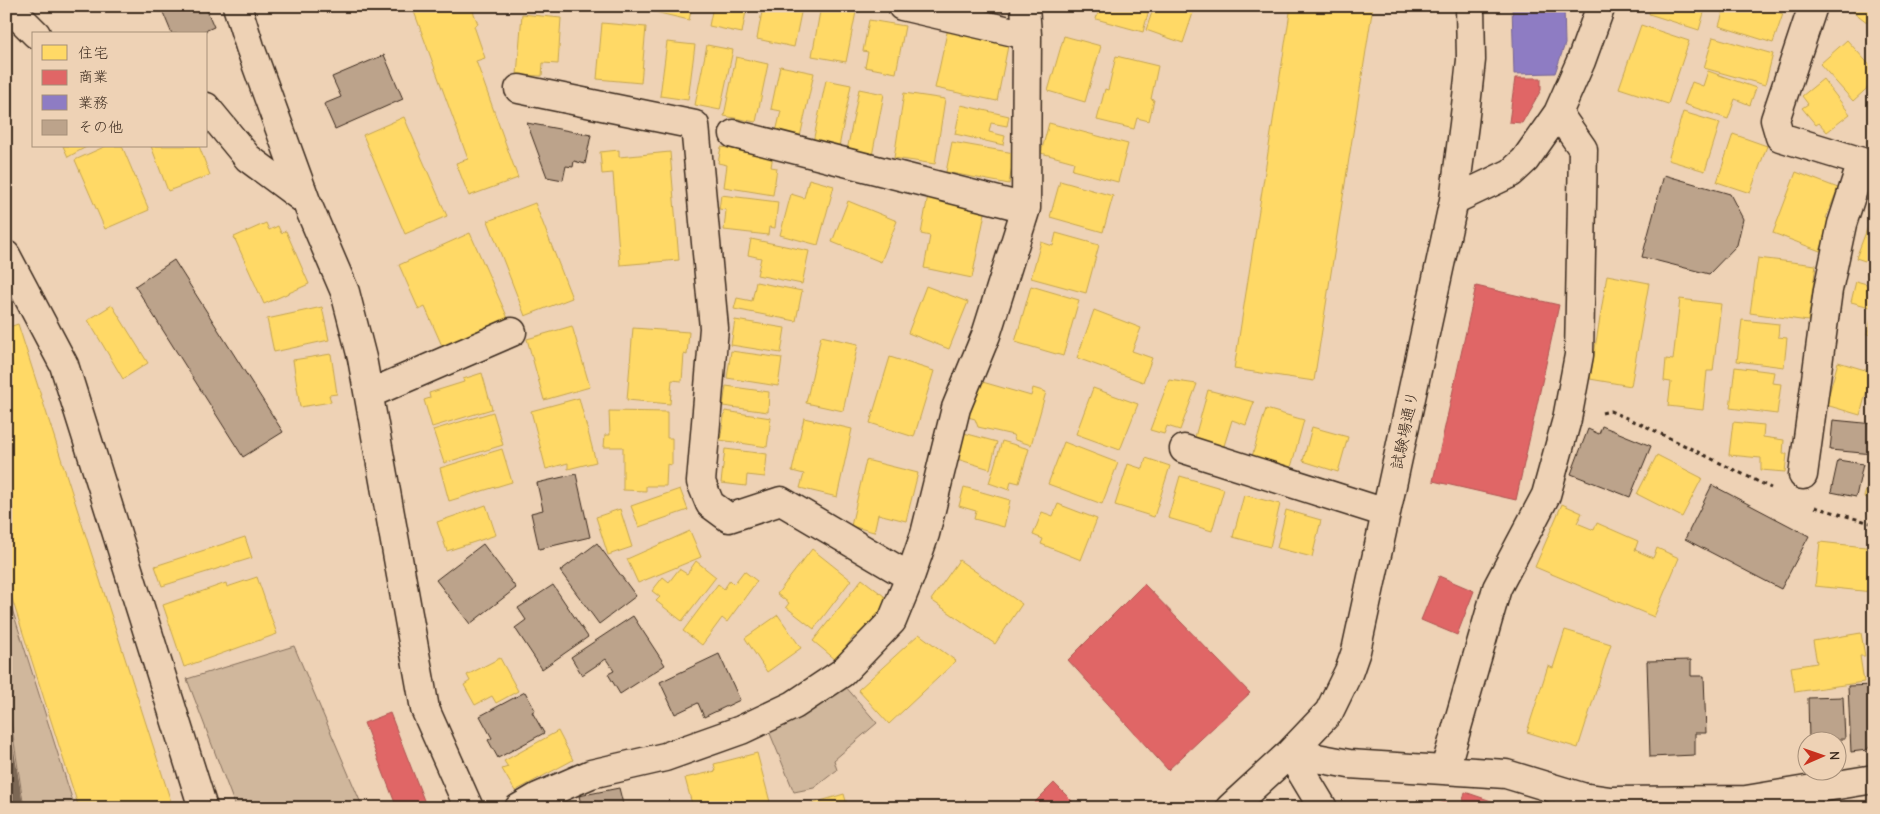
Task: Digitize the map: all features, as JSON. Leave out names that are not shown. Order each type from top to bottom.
[{"type":"street","points":[[10,6],[34,32]]},
{"type":"street","points":[[237,6],[306,201],[345,292],[362,358],[425,709],[469,808]]},
{"type":"street","points":[[902,6],[1027,35]]},
{"type":"street","points":[[519,808],[538,797],[591,774],[665,757],[741,730],[794,705],[842,673],[892,621],[926,534],[956,408],[986,335],[1026,208],[1027,35],[1025,6]]},
{"type":"street","name":"試験場通り","points":[[1230,808],[1290,753],[1330,712],[1356,652],[1454,200],[1471,60],[1470,6]]},
{"type":"street","points":[[1454,200],[1510,173],[1526,160],[1558,113],[1581,60],[1600,6]]},
{"type":"street","points":[[1802,475],[1828,290],[1842,224],[1868,165],[1780,137],[1775,120],[1813,6]]},
{"type":"street","points":[[519,89],[695,125],[714,328],[701,482],[710,504],[729,518],[781,501],[910,577]]},
{"type":"street","points":[[208,109],[248,158],[306,201]]},
{"type":"street","points":[[1445,769],[1497,588],[1546,495],[1567,419],[1578,354],[1583,149],[1558,113]]},
{"type":"street","points":[[734,134],[1026,208]]},
{"type":"street","points":[[6,255],[64,365],[203,808]]},
{"type":"street","points":[[368,394],[512,332]]},
{"type":"street","points":[[1184,449],[1386,513]]},
{"type":"street","points":[[1290,753],[1349,764],[1506,774],[1582,797],[1610,801],[1746,800],[1874,779]]},
{"type":"street","points":[[1290,753],[1323,808]]},
{"type":"path","points":[[1610,411],[1643,425],[1771,488]]},
{"type":"path","points":[[1813,506],[1874,524]]},
{"type":"shaded area","points":[[6,590],[75,808],[24,808],[6,689]]},
{"type":"shaded area","points":[[294,646],[363,808],[236,808],[187,679]]},
{"type":"shaded area","points":[[845,686],[877,723],[834,760],[837,770],[814,788],[794,792],[769,731]]},
{"type":"building: 住宅","points":[[412,6],[471,6],[478,24],[474,26],[485,58],[476,61],[518,178],[469,196],[456,163],[468,159]]},
{"type":"building: 住宅","points":[[642,6],[692,6],[689,20],[642,9]]},
{"type":"building: 住宅","points":[[713,6],[747,6],[742,33],[709,26]]},
{"type":"building: 住宅","points":[[763,6],[796,6],[802,8],[794,47],[757,39]]},
{"type":"building: 住宅","points":[[821,6],[856,12],[846,62],[812,56]]},
{"type":"building: 住宅","points":[[1068,6],[1093,6],[1091,12]]},
{"type":"building: 住宅","points":[[1100,6],[1150,6],[1143,32],[1096,19]]},
{"type":"building: 住宅","points":[[1154,6],[1183,6],[1194,10],[1183,43],[1146,30]]},
{"type":"building: 住宅","points":[[1291,6],[1373,6],[1314,381],[1234,369]]},
{"type":"building: 住宅","points":[[1651,6],[1706,6],[1699,30],[1649,14]]},
{"type":"building: 住宅","points":[[1725,6],[1758,6],[1783,14],[1773,43],[1719,26]]},
{"type":"building: 住宅","points":[[1846,6],[1874,6],[1874,16],[1868,23]]},
{"type":"building: 住宅","points":[[522,14],[561,18],[558,64],[543,63],[542,76],[517,75]]},
{"type":"building: 住宅","points":[[869,20],[905,26],[896,73],[865,67],[868,52],[863,51]]},
{"type":"building: 住宅","points":[[602,23],[646,27],[641,83],[597,79]]},
{"type":"building: 住宅","points":[[1641,25],[1689,41],[1668,104],[1619,88]]},
{"type":"building: 住宅","points":[[948,28],[1009,41],[997,101],[935,88]]},
{"type":"building: 住宅","points":[[1064,36],[1101,46],[1085,102],[1048,91]]},
{"type":"building: 住宅","points":[[1713,37],[1773,54],[1765,85],[1704,68]]},
{"type":"building: 住宅","points":[[1847,40],[1874,70],[1874,82],[1853,101],[1820,64]]},
{"type":"building: 住宅","points":[[667,42],[695,45],[688,100],[660,96]]},
{"type":"building: 住宅","points":[[707,45],[733,50],[720,110],[695,105]]},
{"type":"building: 住宅","points":[[1116,56],[1158,66],[1151,99],[1154,100],[1149,121],[1137,118],[1134,129],[1097,120],[1105,89],[1108,90]]},
{"type":"building: 住宅","points":[[736,57],[768,64],[756,122],[724,116]]},
{"type":"building: 住宅","points":[[780,66],[814,73],[800,137],[776,132],[781,111],[771,109]]},
{"type":"building: 住宅","points":[[1708,71],[1756,88],[1750,105],[1735,99],[1728,119],[1684,104],[1692,82],[1703,86]]},
{"type":"building: 住宅","points":[[1823,79],[1850,114],[1827,132],[1819,123],[1816,125],[1802,108],[1808,104],[1802,96]]},
{"type":"building: 住宅","points":[[826,80],[851,85],[839,147],[813,142]]},
{"type":"building: 住宅","points":[[859,89],[884,94],[872,156],[847,151]]},
{"type":"building: 住宅","points":[[904,93],[945,99],[935,164],[894,158]]},
{"type":"building: 住宅","points":[[961,105],[1009,116],[1007,126],[991,123],[989,132],[1005,136],[1003,145],[955,134]]},
{"type":"building: 住宅","points":[[1683,112],[1720,123],[1705,171],[1668,160]]},
{"type":"building: 住宅","points":[[404,117],[447,216],[405,234],[363,135]]},
{"type":"building: 住宅","points":[[1049,123],[1128,144],[1118,182],[1072,170],[1074,162],[1041,153]]},
{"type":"building: 住宅","points":[[1733,134],[1767,146],[1750,193],[1717,182]]},
{"type":"building: 住宅","points":[[952,142],[1014,153],[1009,184],[946,172]]},
{"type":"building: 住宅","points":[[721,147],[773,155],[771,167],[777,168],[773,195],[724,187],[727,165],[718,163]]},
{"type":"building: 住宅","points":[[64,148],[84,148],[68,157]]},
{"type":"building: 住宅","points":[[102,148],[123,148],[149,210],[105,229],[75,160]]},
{"type":"building: 住宅","points":[[152,148],[200,148],[210,175],[168,191]]},
{"type":"building: 住宅","points":[[619,150],[619,157],[670,152],[679,260],[620,265],[613,173],[602,174],[600,152]]},
{"type":"building: 住宅","points":[[1796,172],[1838,188],[1826,218],[1832,220],[1820,251],[1773,233]]},
{"type":"building: 住宅","points":[[809,179],[834,186],[818,245],[780,235],[791,194],[804,198]]},
{"type":"building: 住宅","points":[[1060,181],[1113,196],[1103,232],[1050,217]]},
{"type":"building: 住宅","points":[[721,195],[778,202],[775,228],[769,227],[768,235],[724,230],[726,210],[719,209]]},
{"type":"building: 住宅","points":[[928,195],[986,208],[972,278],[924,268],[930,236],[921,234]]},
{"type":"building: 住宅","points":[[848,201],[897,221],[881,262],[832,242]]},
{"type":"building: 住宅","points":[[535,203],[572,298],[525,316],[488,221]]},
{"type":"building: 住宅","points":[[1874,211],[1874,264],[1856,258]]},
{"type":"building: 住宅","points":[[266,223],[269,230],[278,226],[281,233],[286,231],[309,284],[264,304],[234,237]]},
{"type":"building: 住宅","points":[[470,233],[511,325],[443,348],[425,307],[419,310],[399,265]]},
{"type":"building: 住宅","points":[[1056,233],[1099,245],[1086,293],[1031,278],[1041,242],[1053,246]]},
{"type":"building: 住宅","points":[[751,239],[809,251],[802,284],[757,275],[761,258],[748,255]]},
{"type":"building: 住宅","points":[[1758,258],[1816,265],[1808,321],[1750,313]]},
{"type":"building: 住宅","points":[[1607,275],[1649,283],[1631,386],[1590,379]]},
{"type":"building: 住宅","points":[[1856,281],[1874,286],[1874,308],[1851,302]]},
{"type":"building: 住宅","points":[[756,282],[802,291],[796,321],[734,309],[737,298],[752,301]]},
{"type":"building: 住宅","points":[[926,286],[968,302],[949,349],[908,333]]},
{"type":"building: 住宅","points":[[1031,286],[1079,300],[1063,356],[1015,342]]},
{"type":"building: 住宅","points":[[1680,299],[1721,304],[1713,371],[1707,371],[1703,410],[1668,406],[1671,382],[1664,381],[1666,359],[1673,360]]},
{"type":"building: 住宅","points":[[112,305],[148,363],[123,379],[88,320]]},
{"type":"building: 住宅","points":[[322,307],[329,340],[274,352],[267,319]]},
{"type":"building: 住宅","points":[[1874,308],[1874,336],[1867,334]]},
{"type":"building: 住宅","points":[[1094,310],[1141,328],[1132,351],[1152,358],[1143,382],[1077,358]]},
{"type":"building: 住宅","points":[[735,320],[785,328],[781,353],[731,345]]},
{"type":"building: 住宅","points":[[1742,320],[1779,324],[1778,337],[1787,338],[1784,367],[1737,361]]},
{"type":"building: 住宅","points":[[18,324],[173,808],[79,808],[6,580],[6,328]]},
{"type":"building: 住宅","points":[[572,326],[590,387],[544,400],[527,339]]},
{"type":"building: 住宅","points":[[633,328],[689,332],[687,355],[684,354],[682,381],[672,380],[670,404],[627,400]]},
{"type":"building: 住宅","points":[[821,336],[858,344],[843,411],[806,403]]},
{"type":"building: 住宅","points":[[731,351],[782,358],[778,386],[727,378]]},
{"type":"building: 住宅","points":[[331,354],[337,394],[329,395],[331,402],[300,407],[293,360]]},
{"type":"building: 住宅","points":[[890,357],[934,371],[914,437],[870,423]]},
{"type":"building: 住宅","points":[[1838,362],[1872,372],[1860,415],[1826,405]]},
{"type":"building: 住宅","points":[[1735,367],[1774,372],[1772,383],[1781,384],[1777,414],[1730,408]]},
{"type":"building: 住宅","points":[[482,373],[492,409],[432,427],[424,400],[430,398],[429,393],[464,382],[463,379]]},
{"type":"building: 住宅","points":[[1169,380],[1197,384],[1180,430],[1167,426],[1164,434],[1150,430]]},
{"type":"building: 住宅","points":[[979,381],[1031,396],[1033,388],[1046,392],[1031,445],[1015,440],[1013,435],[978,427],[975,419],[968,417]]},
{"type":"building: 住宅","points":[[726,386],[769,392],[768,412],[723,406]]},
{"type":"building: 住宅","points":[[1093,388],[1138,404],[1120,450],[1076,434]]},
{"type":"building: 住宅","points":[[1208,390],[1254,402],[1246,425],[1232,420],[1223,449],[1195,437]]},
{"type":"building: 住宅","points":[[579,398],[596,462],[568,469],[568,463],[546,469],[531,411]]},
{"type":"building: 住宅","points":[[1266,409],[1304,420],[1290,471],[1251,460]]},
{"type":"building: 住宅","points":[[609,411],[667,412],[667,438],[672,438],[672,465],[667,464],[666,486],[646,486],[646,491],[623,490],[623,447],[604,447],[605,435],[610,435]]},
{"type":"building: 住宅","points":[[725,411],[771,418],[767,447],[720,440]]},
{"type":"building: 住宅","points":[[493,412],[503,445],[444,463],[433,430]]},
{"type":"building: 住宅","points":[[804,418],[852,429],[837,497],[800,488],[804,474],[792,471]]},
{"type":"building: 住宅","points":[[1733,422],[1764,425],[1763,437],[1784,440],[1783,454],[1787,454],[1785,472],[1761,470],[1761,458],[1729,455]]},
{"type":"building: 住宅","points":[[1312,427],[1348,437],[1338,472],[1303,461]]},
{"type":"building: 住宅","points":[[964,433],[997,442],[990,469],[957,459]]},
{"type":"building: 住宅","points":[[1002,441],[1029,449],[1019,483],[1011,481],[1009,490],[989,483]]},
{"type":"building: 住宅","points":[[1064,442],[1118,463],[1102,504],[1048,484]]},
{"type":"building: 住宅","points":[[502,449],[512,482],[449,501],[440,468]]},
{"type":"building: 住宅","points":[[725,449],[767,454],[765,477],[747,475],[746,486],[721,483]]},
{"type":"building: 住宅","points":[[1657,455],[1702,478],[1682,517],[1637,494]]},
{"type":"building: 住宅","points":[[1146,458],[1170,466],[1154,517],[1115,505],[1128,464],[1143,469]]},
{"type":"building: 住宅","points":[[866,460],[918,473],[906,521],[878,514],[874,532],[851,526]]},
{"type":"building: 住宅","points":[[1872,468],[1874,469],[1874,500],[1864,497]]},
{"type":"building: 住宅","points":[[1180,476],[1224,489],[1212,531],[1168,518]]},
{"type":"building: 住宅","points":[[964,487],[1010,500],[1004,527],[974,519],[976,511],[959,506]]},
{"type":"building: 住宅","points":[[680,489],[688,510],[639,527],[631,506]]},
{"type":"building: 住宅","points":[[1244,495],[1280,504],[1270,547],[1233,537]]},
{"type":"building: 住宅","points":[[1058,504],[1097,519],[1081,560],[1041,544],[1043,539],[1033,535],[1042,512],[1053,516]]},
{"type":"building: 住宅","points":[[1562,504],[1582,513],[1577,523],[1594,530],[1597,523],[1638,541],[1635,550],[1653,558],[1657,548],[1679,558],[1654,617],[1535,567]]},
{"type":"building: 住宅","points":[[486,505],[496,535],[447,551],[437,522]]},
{"type":"building: 住宅","points":[[620,509],[632,547],[608,555],[596,517]]},
{"type":"building: 住宅","points":[[1286,510],[1321,520],[1312,557],[1277,548]]},
{"type":"building: 住宅","points":[[690,531],[701,557],[638,583],[627,559]]},
{"type":"building: 住宅","points":[[245,537],[252,558],[162,586],[155,566]]},
{"type":"building: 住宅","points":[[1820,542],[1874,548],[1872,592],[1815,586]]},
{"type":"building: 住宅","points":[[812,549],[851,580],[814,629],[786,607],[789,603],[777,594]]},
{"type":"building: 住宅","points":[[959,560],[1022,604],[995,644],[931,600]]},
{"type":"building: 住宅","points":[[696,561],[716,577],[682,621],[656,601],[660,597],[652,591],[663,577],[669,582],[679,569],[687,574]]},
{"type":"building: 住宅","points":[[744,571],[757,581],[727,622],[722,618],[702,645],[683,631],[718,584],[724,589],[730,580],[734,584]]},
{"type":"building: 住宅","points":[[257,577],[277,634],[184,667],[163,605],[226,583],[227,587]]},
{"type":"building: 住宅","points":[[862,579],[893,603],[861,642],[854,636],[836,660],[813,641]]},
{"type":"building: 住宅","points":[[778,615],[801,648],[767,672],[745,638]]},
{"type":"building: 住宅","points":[[1565,630],[1611,644],[1578,748],[1527,732],[1548,666],[1553,668]]},
{"type":"building: 住宅","points":[[1861,633],[1865,656],[1860,656],[1864,682],[1795,692],[1791,667],[1817,663],[1813,641]]},
{"type":"building: 住宅","points":[[919,634],[956,661],[889,724],[858,690]]},
{"type":"building: 住宅","points":[[500,658],[518,691],[496,703],[492,696],[475,705],[464,685],[470,681],[467,675]]},
{"type":"building: 住宅","points":[[558,731],[573,760],[515,791],[502,769],[508,767],[504,761]]},
{"type":"building: 住宅","points":[[757,753],[770,802],[747,808],[693,808],[685,778],[716,771],[714,764]]},
{"type":"building: 住宅","points":[[844,794],[848,808],[797,808]]},
{"type":"building: 住宅","points":[[1860,803],[1874,803],[1874,808],[1860,808]]},
{"type":"building: 商業","points":[[1515,78],[1541,78],[1541,90],[1522,123],[1509,122]]},
{"type":"building: 商業","points":[[1476,286],[1559,305],[1516,500],[1433,481]]},
{"type":"building: 商業","points":[[1439,576],[1474,591],[1457,635],[1421,620]]},
{"type":"building: 商業","points":[[1144,584],[1250,693],[1168,770],[1068,660]]},
{"type":"building: 商業","points":[[390,713],[427,808],[397,808],[364,723]]},
{"type":"building: 商業","points":[[1054,783],[1079,808],[1029,808]]},
{"type":"building: 商業","points":[[1465,792],[1506,806],[1506,808],[1461,808]]},
{"type":"building: 商業","points":[[1446,802],[1447,808],[1424,808]]},
{"type":"building: 業務","points":[[1512,6],[1564,6],[1565,44],[1555,73],[1514,74]]},
{"type":"building: その他","points":[[154,6],[205,6],[214,27],[203,32],[171,32],[162,10],[157,12]]},
{"type":"building: その他","points":[[384,55],[403,99],[335,129],[324,104],[341,97],[332,77]]},
{"type":"building: その他","points":[[527,123],[591,135],[585,164],[574,161],[573,167],[566,166],[563,180],[547,177]]},
{"type":"building: その他","points":[[1664,175],[1730,194],[1743,219],[1737,245],[1709,274],[1642,257]]},
{"type":"building: その他","points":[[174,260],[283,432],[243,457],[135,286]]},
{"type":"building: その他","points":[[1833,420],[1874,424],[1873,454],[1830,450]]},
{"type":"building: その他","points":[[1602,426],[1651,446],[1630,497],[1571,474],[1588,429],[1599,434]]},
{"type":"building: その他","points":[[1838,460],[1863,464],[1856,497],[1831,492]]},
{"type":"building: その他","points":[[576,474],[590,537],[539,549],[531,513],[543,510],[537,483]]},
{"type":"building: その他","points":[[1712,485],[1809,536],[1781,589],[1685,539]]},
{"type":"building: その他","points":[[597,543],[636,596],[599,624],[560,571]]},
{"type":"building: その他","points":[[483,544],[516,588],[470,624],[436,580]]},
{"type":"building: その他","points":[[553,585],[588,637],[542,669],[515,628],[526,620],[518,608]]},
{"type":"building: その他","points":[[633,616],[665,665],[620,694],[608,674],[614,671],[606,659],[582,675],[571,657]]},
{"type":"building: その他","points":[[719,654],[740,700],[704,717],[698,703],[675,714],[660,682]]},
{"type":"building: その他","points":[[1691,660],[1691,676],[1704,676],[1706,733],[1695,733],[1695,755],[1650,757],[1647,661]]},
{"type":"building: その他","points":[[1874,685],[1874,740],[1867,750],[1851,752],[1848,686]]},
{"type":"building: その他","points":[[525,692],[535,710],[532,712],[544,733],[498,758],[488,740],[492,738],[480,716]]},
{"type":"building: その他","points":[[1843,697],[1845,732],[1809,732],[1808,698]]},
{"type":"building: その他","points":[[619,788],[624,808],[582,808],[579,796]]},
{"type":"waterway","points":[[6,736],[18,808]]}]
